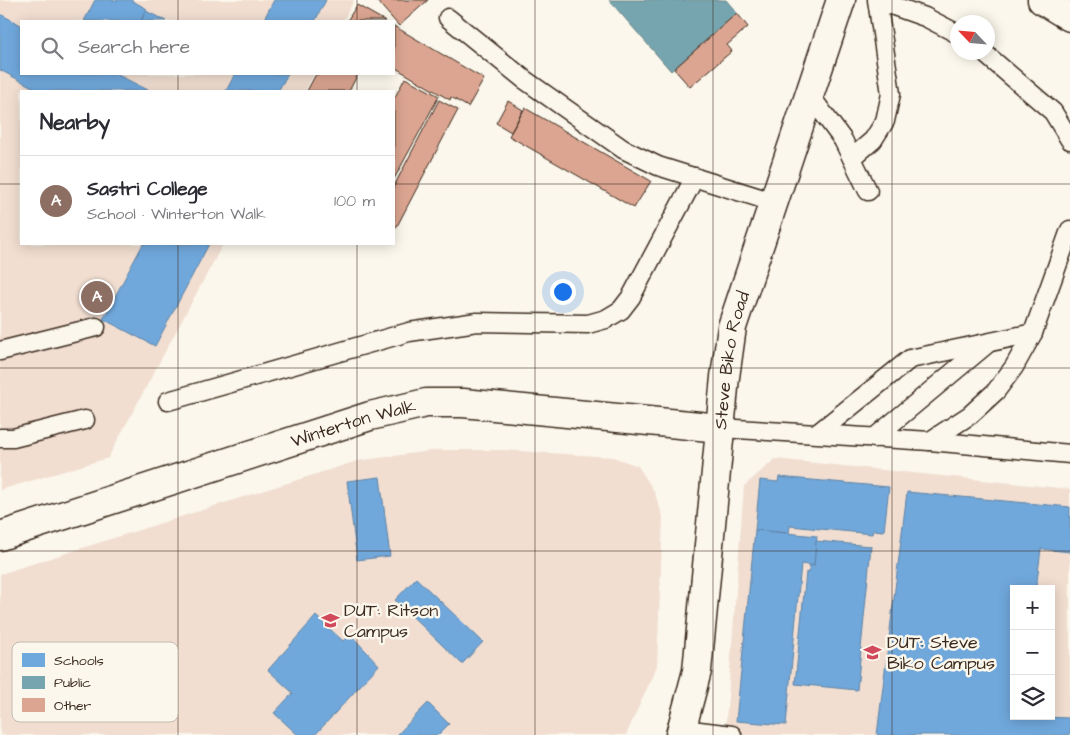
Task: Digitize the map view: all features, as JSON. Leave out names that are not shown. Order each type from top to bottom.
[{"type":"street","name":"Steve Biko Road","points":[[682,732],[697,671],[720,428],[732,327],[841,0]]},
{"type":"street","points":[[1042,0],[1070,17]]},
{"type":"street","name":"Winterton Walk","points":[[0,536],[370,416],[426,403],[463,402],[720,428]]},
{"type":"lane","points":[[852,158],[873,140],[885,121],[891,94],[877,0],[925,17],[950,30]]},
{"type":"lane","points":[[448,18],[525,80],[623,149],[658,166],[773,202]]},
{"type":"lane","points":[[992,60],[1053,112],[1070,140]]},
{"type":"lane","points":[[809,94],[843,140],[868,191]]},
{"type":"lane","points":[[168,401],[409,332],[477,322],[588,324],[606,319],[621,310],[631,297],[695,178]]},
{"type":"lane","points":[[930,441],[970,415],[996,391],[1014,367],[1033,333],[1070,230]]},
{"type":"lane","points":[[0,351],[96,327]]},
{"type":"lane","points":[[818,433],[910,359],[1033,333]]},
{"type":"lane","points":[[874,438],[990,342]]},
{"type":"lane","points":[[0,438],[13,438],[85,420]]},
{"type":"lane","points":[[720,428],[930,441],[1070,454]]},
{"type":"lane","points":[[682,732],[732,735]]},
{"type":"shaded area","points":[[0,0],[354,0],[344,20],[20,20],[20,75],[313,75],[306,90],[20,90],[20,245],[222,245],[108,458],[0,490]]},
{"type":"shaded area","name":"DUT: Ritson Campus","points":[[437,450],[503,450],[613,457],[638,466],[654,491],[663,517],[657,666],[626,735],[0,735],[0,574],[357,461]]},
{"type":"shaded area","name":"DUT: Steve Biko Campus","points":[[775,459],[1070,489],[1070,735],[725,735],[744,486]]},
{"type":"building: Schools","points":[[95,0],[131,0],[147,9],[142,20],[85,20]]},
{"type":"building: Schools","points":[[274,0],[326,0],[316,20],[264,20]]},
{"type":"building: Schools","points":[[146,11],[164,20],[142,20]]},
{"type":"building: Schools","points":[[0,14],[20,24],[20,75],[118,75],[148,90],[38,90],[0,70]]},
{"type":"building: Schools","points":[[234,75],[287,75],[279,90],[227,90]]},
{"type":"building: Schools","points":[[142,245],[208,245],[155,346],[103,319]]},
{"type":"building: Schools","points":[[380,477],[390,556],[357,560],[347,481]]},
{"type":"building: Schools","points":[[779,477],[889,487],[884,531],[873,530],[872,534],[790,526],[789,533],[755,530],[760,480],[778,482]]},
{"type":"building: Schools","points":[[907,492],[1070,507],[1070,552],[1041,549],[1036,585],[1010,585],[1010,720],[1070,718],[1070,735],[877,735]]},
{"type":"building: Schools","points":[[755,530],[817,536],[814,566],[801,564],[786,725],[736,721]]},
{"type":"building: Schools","points":[[816,541],[871,546],[857,690],[795,684],[806,572],[809,573],[810,565],[814,566]]},
{"type":"building: Schools","points":[[416,578],[483,642],[462,664],[395,600]]},
{"type":"building: Schools","points":[[316,616],[343,641],[350,634],[379,665],[315,735],[298,735],[274,713],[293,693],[268,670]]},
{"type":"building: Schools","points":[[428,703],[449,724],[438,735],[397,735]]},
{"type":"building: Public","points":[[609,0],[726,0],[737,13],[671,71]]},
{"type":"building: Other","points":[[376,0],[428,0],[399,26]]},
{"type":"building: Other","points":[[357,5],[383,20],[348,20]]},
{"type":"building: Other","points":[[737,13],[748,27],[727,45],[732,51],[690,87],[674,69]]},
{"type":"building: Other","points":[[395,27],[484,79],[468,107],[451,97],[450,100],[395,68]]},
{"type":"building: Other","points":[[315,75],[357,75],[350,90],[308,90]]},
{"type":"building: Other","points":[[405,78],[439,96],[395,177],[395,97]]},
{"type":"building: Other","points":[[439,100],[458,110],[396,228],[395,184]]},
{"type":"building: Other","points":[[508,101],[523,110],[511,132],[496,123]]},
{"type":"building: Other","points":[[525,108],[651,181],[634,208],[509,136]]},
{"type":"place","name":"Sastri College","points":[[97,297]]},
{"type":"place","name":"DUT: Ritson Campus","points":[[330,620]]},
{"type":"place","name":"DUT: Steve Biko Campus","points":[[873,652]]}]
